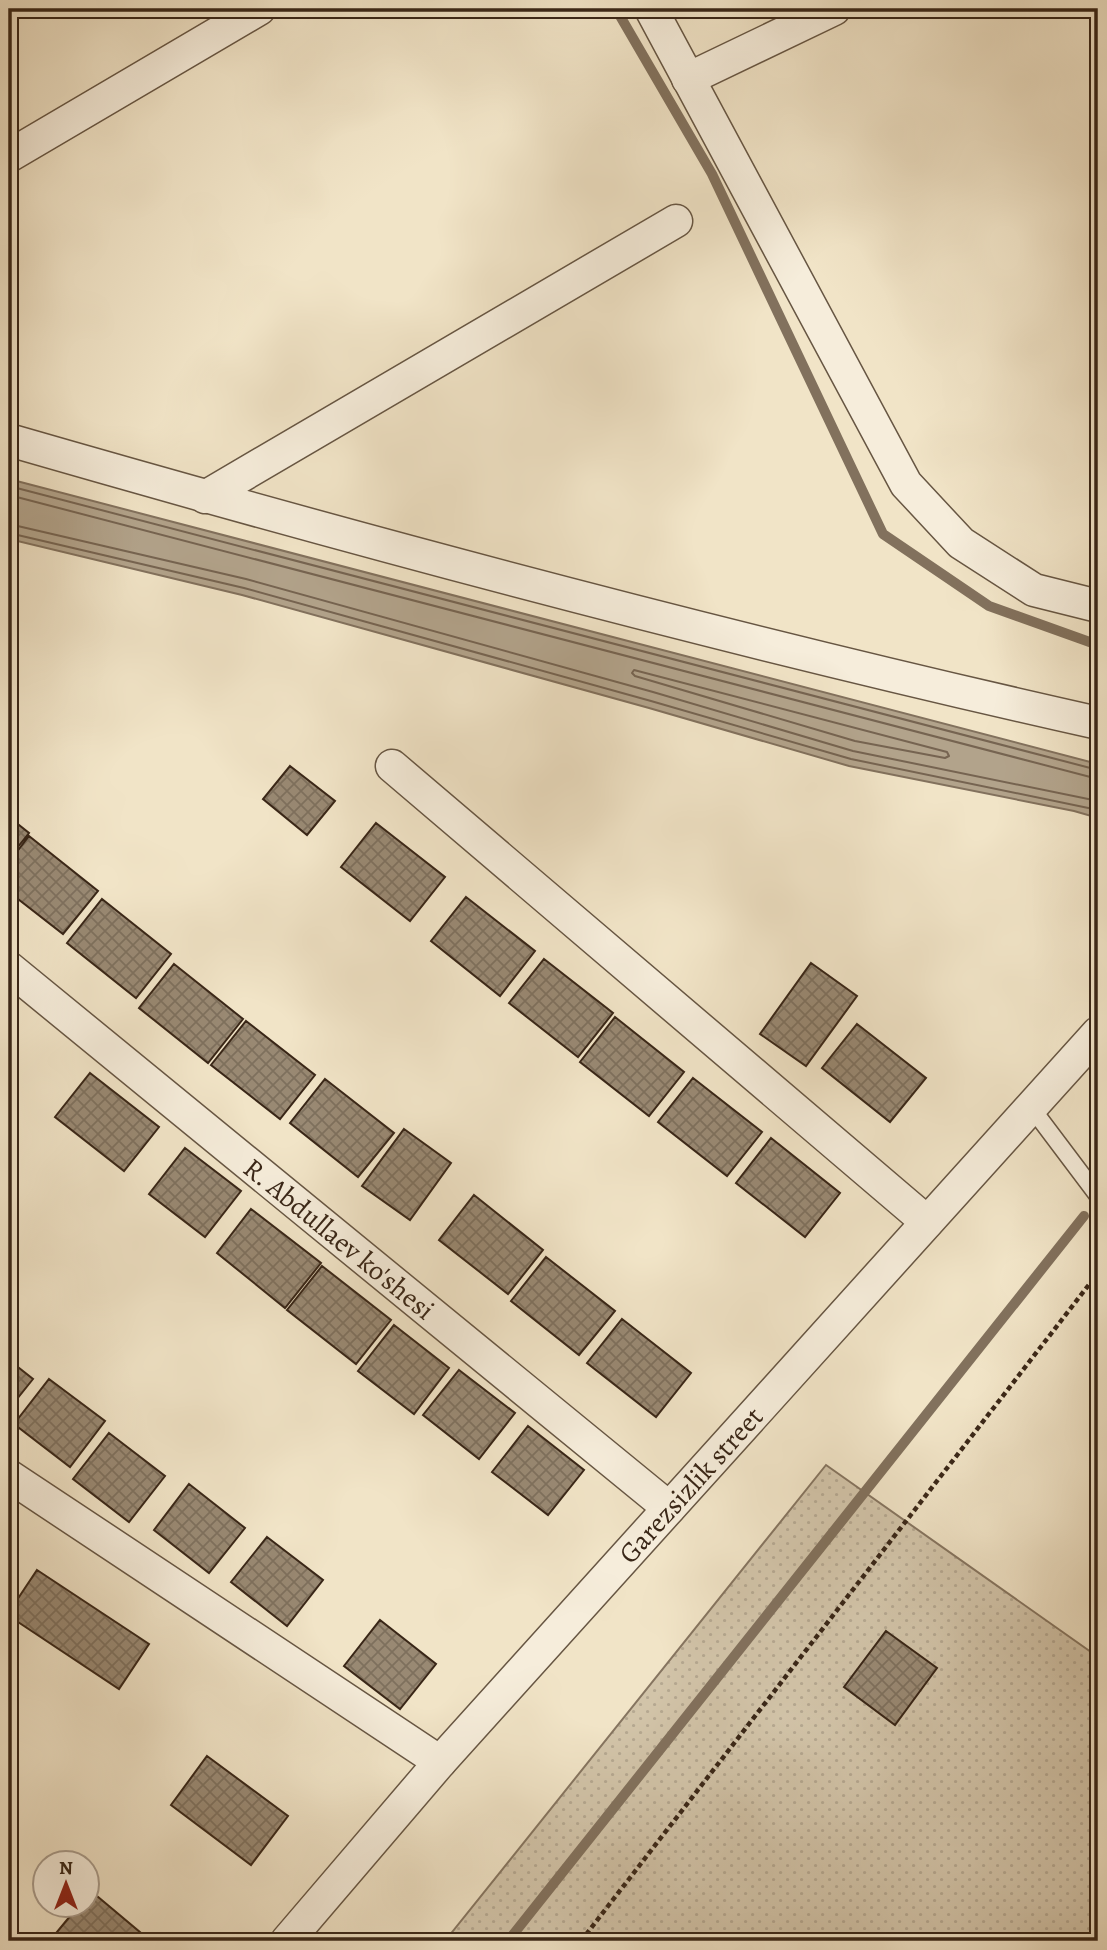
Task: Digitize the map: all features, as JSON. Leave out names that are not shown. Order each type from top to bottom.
[{"type":"street","points":[[9,156],[259,9]]},
{"type":"street","points":[[651,9],[906,484],[961,544],[1034,590],[1098,607]]},
{"type":"street","points":[[688,79],[834,9]]},
{"type":"street","points":[[205,497],[676,221]]},
{"type":"street","points":[[9,440],[205,497],[885,675],[1098,723]]},
{"type":"street","points":[[392,766],[928,1222]]},
{"type":"street","name":"R. Abdullaev ko'shesi","points":[[9,968],[669,1508]]},
{"type":"street","name":"Garezsizlik street","points":[[286,1941],[440,1762],[1098,1033]]},
{"type":"street","points":[[9,1476],[440,1762]]},
{"type":"lane","points":[[1031,1107],[1098,1196]]},
{"type":"path","points":[[581,1941],[1098,1273]]},
{"type":"shaded area","points":[[826,1465],[1098,1657],[1098,1941],[445,1941]]},
{"type":"water","points":[[9,479],[1098,764],[1098,818],[849,766],[242,595],[9,539]]},
{"type":"building","points":[[290,766],[335,801],[307,835],[263,799]]},
{"type":"building","points":[[9,817],[29,833],[9,858]]},
{"type":"building","points":[[376,823],[445,877],[410,921],[341,867]]},
{"type":"building","points":[[29,836],[98,891],[63,934],[9,892],[9,862]]},
{"type":"building","points":[[466,897],[535,951],[500,996],[431,941]]},
{"type":"building","points":[[102,899],[171,954],[136,998],[67,943]]},
{"type":"building","points":[[544,959],[613,1013],[578,1057],[509,1003]]},
{"type":"building","points":[[811,963],[857,996],[806,1066],[760,1034]]},
{"type":"building","points":[[174,964],[243,1019],[208,1063],[139,1008]]},
{"type":"building","points":[[615,1017],[684,1072],[649,1116],[580,1062]]},
{"type":"building","points":[[246,1021],[315,1075],[280,1119],[211,1065]]},
{"type":"building","points":[[857,1024],[926,1078],[890,1122],[822,1068]]},
{"type":"building","points":[[90,1073],[159,1127],[124,1171],[55,1117]]},
{"type":"building","points":[[693,1078],[762,1132],[727,1176],[658,1122]]},
{"type":"building","points":[[325,1079],[394,1133],[358,1177],[290,1123]]},
{"type":"building","points":[[404,1129],[451,1163],[410,1220],[362,1186]]},
{"type":"building","points":[[771,1138],[840,1193],[805,1237],[736,1183]]},
{"type":"building","points":[[185,1148],[241,1191],[205,1237],[149,1194]]},
{"type":"building","points":[[474,1195],[543,1250],[508,1294],[439,1240]]},
{"type":"building","points":[[251,1209],[321,1263],[285,1308],[217,1253]]},
{"type":"building","points":[[546,1257],[615,1311],[579,1355],[511,1301]]},
{"type":"building","points":[[322,1266],[391,1320],[356,1364],[287,1310]]},
{"type":"building","points":[[622,1319],[691,1373],[656,1417],[587,1363]]},
{"type":"building","points":[[394,1325],[449,1368],[414,1414],[358,1371]]},
{"type":"building","points":[[9,1360],[33,1379],[9,1409]]},
{"type":"building","points":[[459,1370],[515,1413],[479,1459],[423,1415]]},
{"type":"building","points":[[49,1379],[105,1421],[70,1467],[14,1424]]},
{"type":"building","points":[[528,1426],[584,1470],[548,1515],[492,1472]]},
{"type":"building","points":[[109,1433],[165,1476],[129,1522],[73,1479]]},
{"type":"building","points":[[189,1484],[245,1528],[209,1573],[154,1530]]},
{"type":"building","points":[[267,1537],[323,1580],[287,1626],[231,1582]]},
{"type":"building","points":[[37,1570],[149,1644],[119,1689],[9,1616]]},
{"type":"building","points":[[380,1620],[436,1664],[400,1709],[344,1666]]},
{"type":"building","points":[[886,1631],[937,1668],[895,1725],[844,1687]]},
{"type":"building","points":[[207,1756],[288,1816],[251,1865],[171,1805]]},
{"type":"building","points":[[102,1900],[141,1933],[135,1941],[67,1941],[57,1932],[68,1918],[102,1918]]},
{"type":"waterway","points":[[616,9],[712,174],[883,534],[989,606],[1098,645]]},
{"type":"waterway","points":[[508,1941],[1084,1216]]}]
